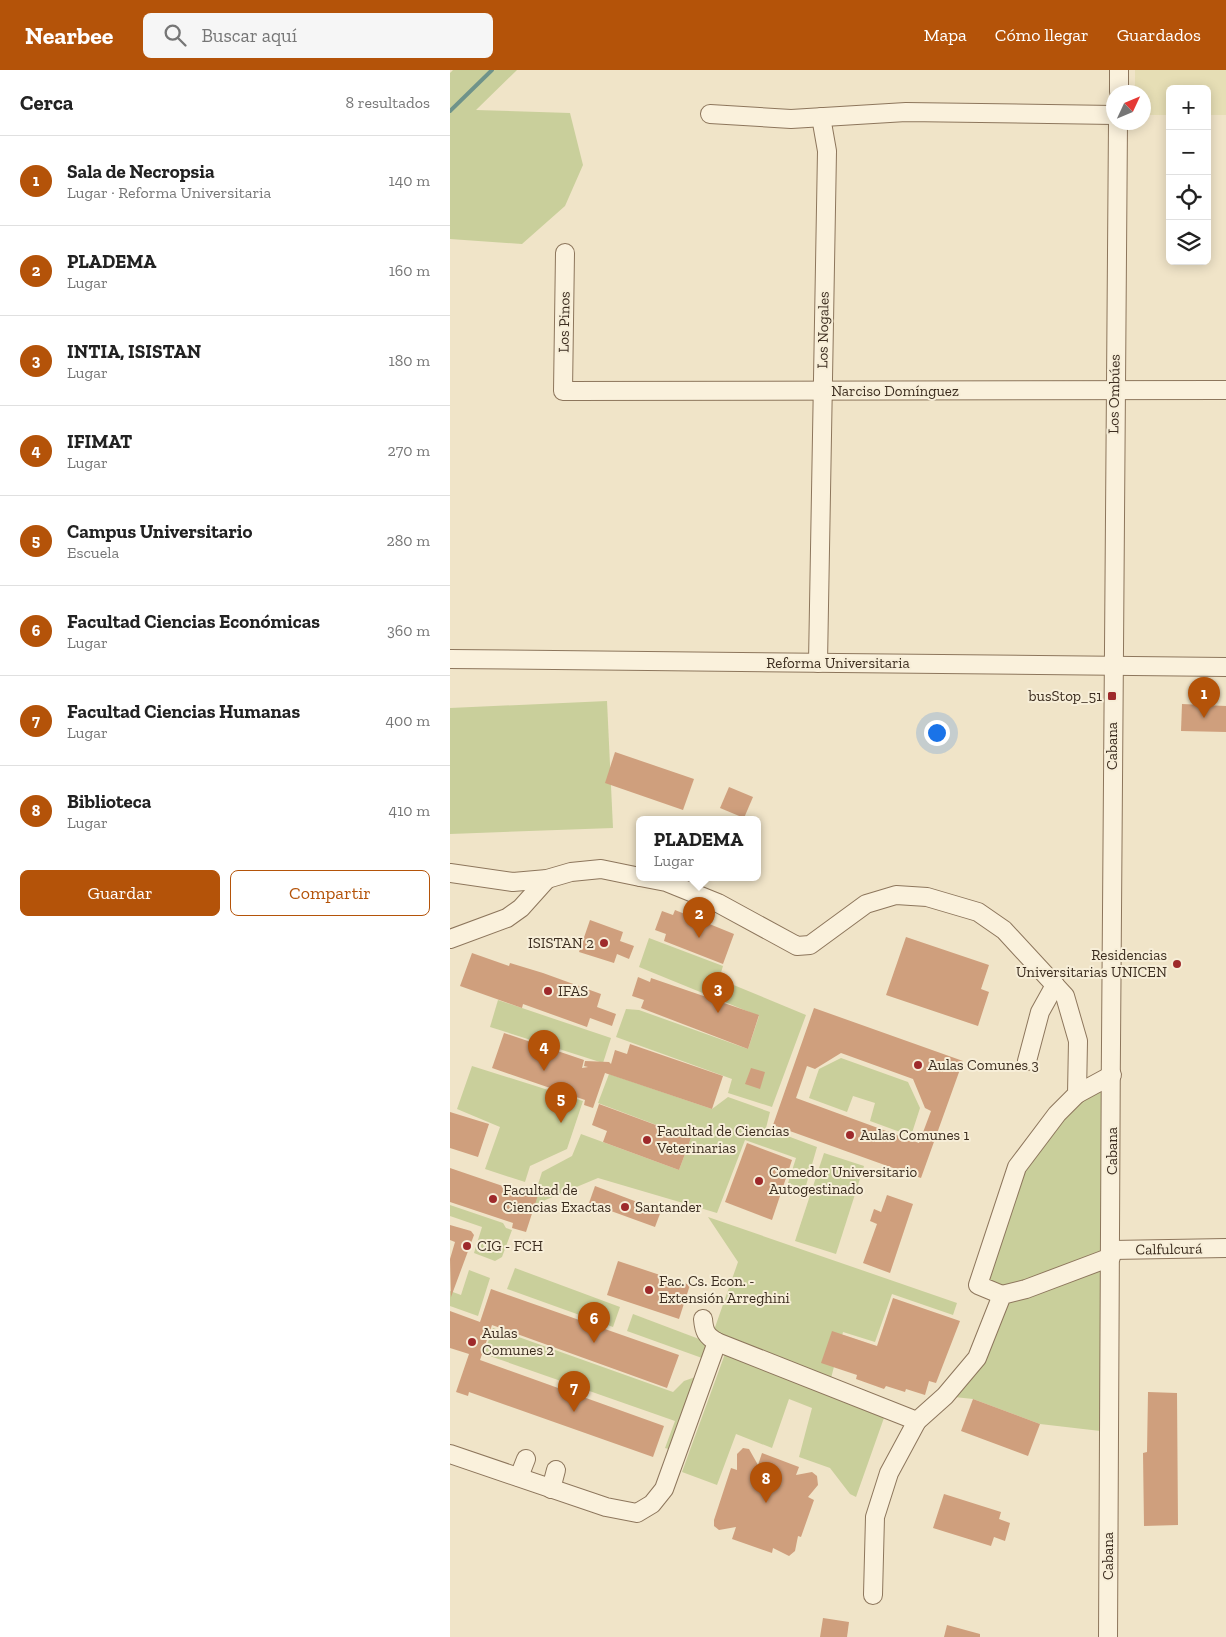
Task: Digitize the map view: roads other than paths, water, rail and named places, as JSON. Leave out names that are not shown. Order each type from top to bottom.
[{"type":"street","points":[[1119,70],[1119,85]]},
{"type":"street","points":[[710,114],[791,118],[906,112],[1106,115]]},
{"type":"street","name":"Los Nogales","points":[[818,663],[821,391],[827,151],[821,117]]},
{"type":"street","name":"Los Ombúes","points":[[1111,665],[1118,130]]},
{"type":"street","name":"Los Pinos","points":[[563,391],[565,253]]},
{"type":"street","name":"Narciso Domínguez","points":[[563,391],[1226,390]]},
{"type":"street","name":"Reforma Universitaria","points":[[450,660],[1226,667]]},
{"type":"street","name":"Cabana","points":[[1108,1637],[1112,1253],[1111,665]]},
{"type":"street","points":[[450,873],[512,882],[547,879],[571,872],[601,869],[636,876]]},
{"type":"street","points":[[450,939],[507,918],[521,908],[547,879]]},
{"type":"street","points":[[661,881],[718,903],[766,935],[797,946],[810,945]]},
{"type":"street","points":[[794,961],[810,945],[866,904],[896,896],[927,897],[978,912],[1004,930],[1065,996],[1078,1041],[1077,1094]]},
{"type":"street","points":[[1027,1061],[1040,1012],[1055,985]]},
{"type":"street","points":[[873,1595],[876,1517],[889,1473],[917,1421],[945,1396],[977,1358],[1002,1295],[978,1285],[977,1274],[1003,1199],[1017,1167],[1057,1114],[1077,1094],[1112,1075]]},
{"type":"street","name":"Calfulcurá","points":[[1002,1295],[1026,1289],[1112,1253],[1226,1248]]},
{"type":"street","points":[[703,1319],[704,1331],[709,1337],[718,1342],[917,1421]]},
{"type":"street","points":[[450,1454],[606,1507],[637,1513],[652,1504],[656,1487],[718,1342]]},
{"type":"street","points":[[519,1477],[526,1459]]},
{"type":"street","points":[[551,1489],[556,1470]]},
{"type":"waterway","points":[[450,111],[492,70]]},
{"type":"place","name":"busStop_51","points":[[1112,696]]},
{"type":"place","name":"Sala de Necropsia","points":[[1204,718]]},
{"type":"place","name":"PLADEMA","points":[[699,938]]},
{"type":"place","name":"ISISTAN 2","points":[[604,943]]},
{"type":"place","name":"Residencias Universitarias UNICEN","points":[[1177,964]]},
{"type":"place","name":"IFAS","points":[[548,991]]},
{"type":"place","name":"INTIA, ISISTAN","points":[[718,1013]]},
{"type":"place","name":"Aulas Comunes 3","points":[[918,1065]]},
{"type":"place","name":"IFIMAT","points":[[544,1071]]},
{"type":"place","name":"Campus Universitario","points":[[561,1123]]},
{"type":"place","name":"Aulas Comunes 1","points":[[850,1135]]},
{"type":"place","name":"Facultad de Ciencias Veterinarias","points":[[647,1140]]},
{"type":"place","name":"Comedor Universitario Autogestinado","points":[[759,1181]]},
{"type":"place","name":"Facultad de Ciencias Exactas","points":[[493,1199]]},
{"type":"place","name":"Santander","points":[[625,1207]]},
{"type":"place","name":"CIG - FCH","points":[[467,1246]]},
{"type":"place","name":"Fac. Cs. Econ. - Extensión Arreghini","points":[[649,1290]]},
{"type":"place","name":"Aulas Comunes 2","points":[[472,1342]]},
{"type":"place","name":"Facultad Ciencias Económicas","points":[[594,1343]]},
{"type":"place","name":"Facultad Ciencias Humanas","points":[[574,1412]]},
{"type":"place","name":"Biblioteca","points":[[766,1503]]}]
